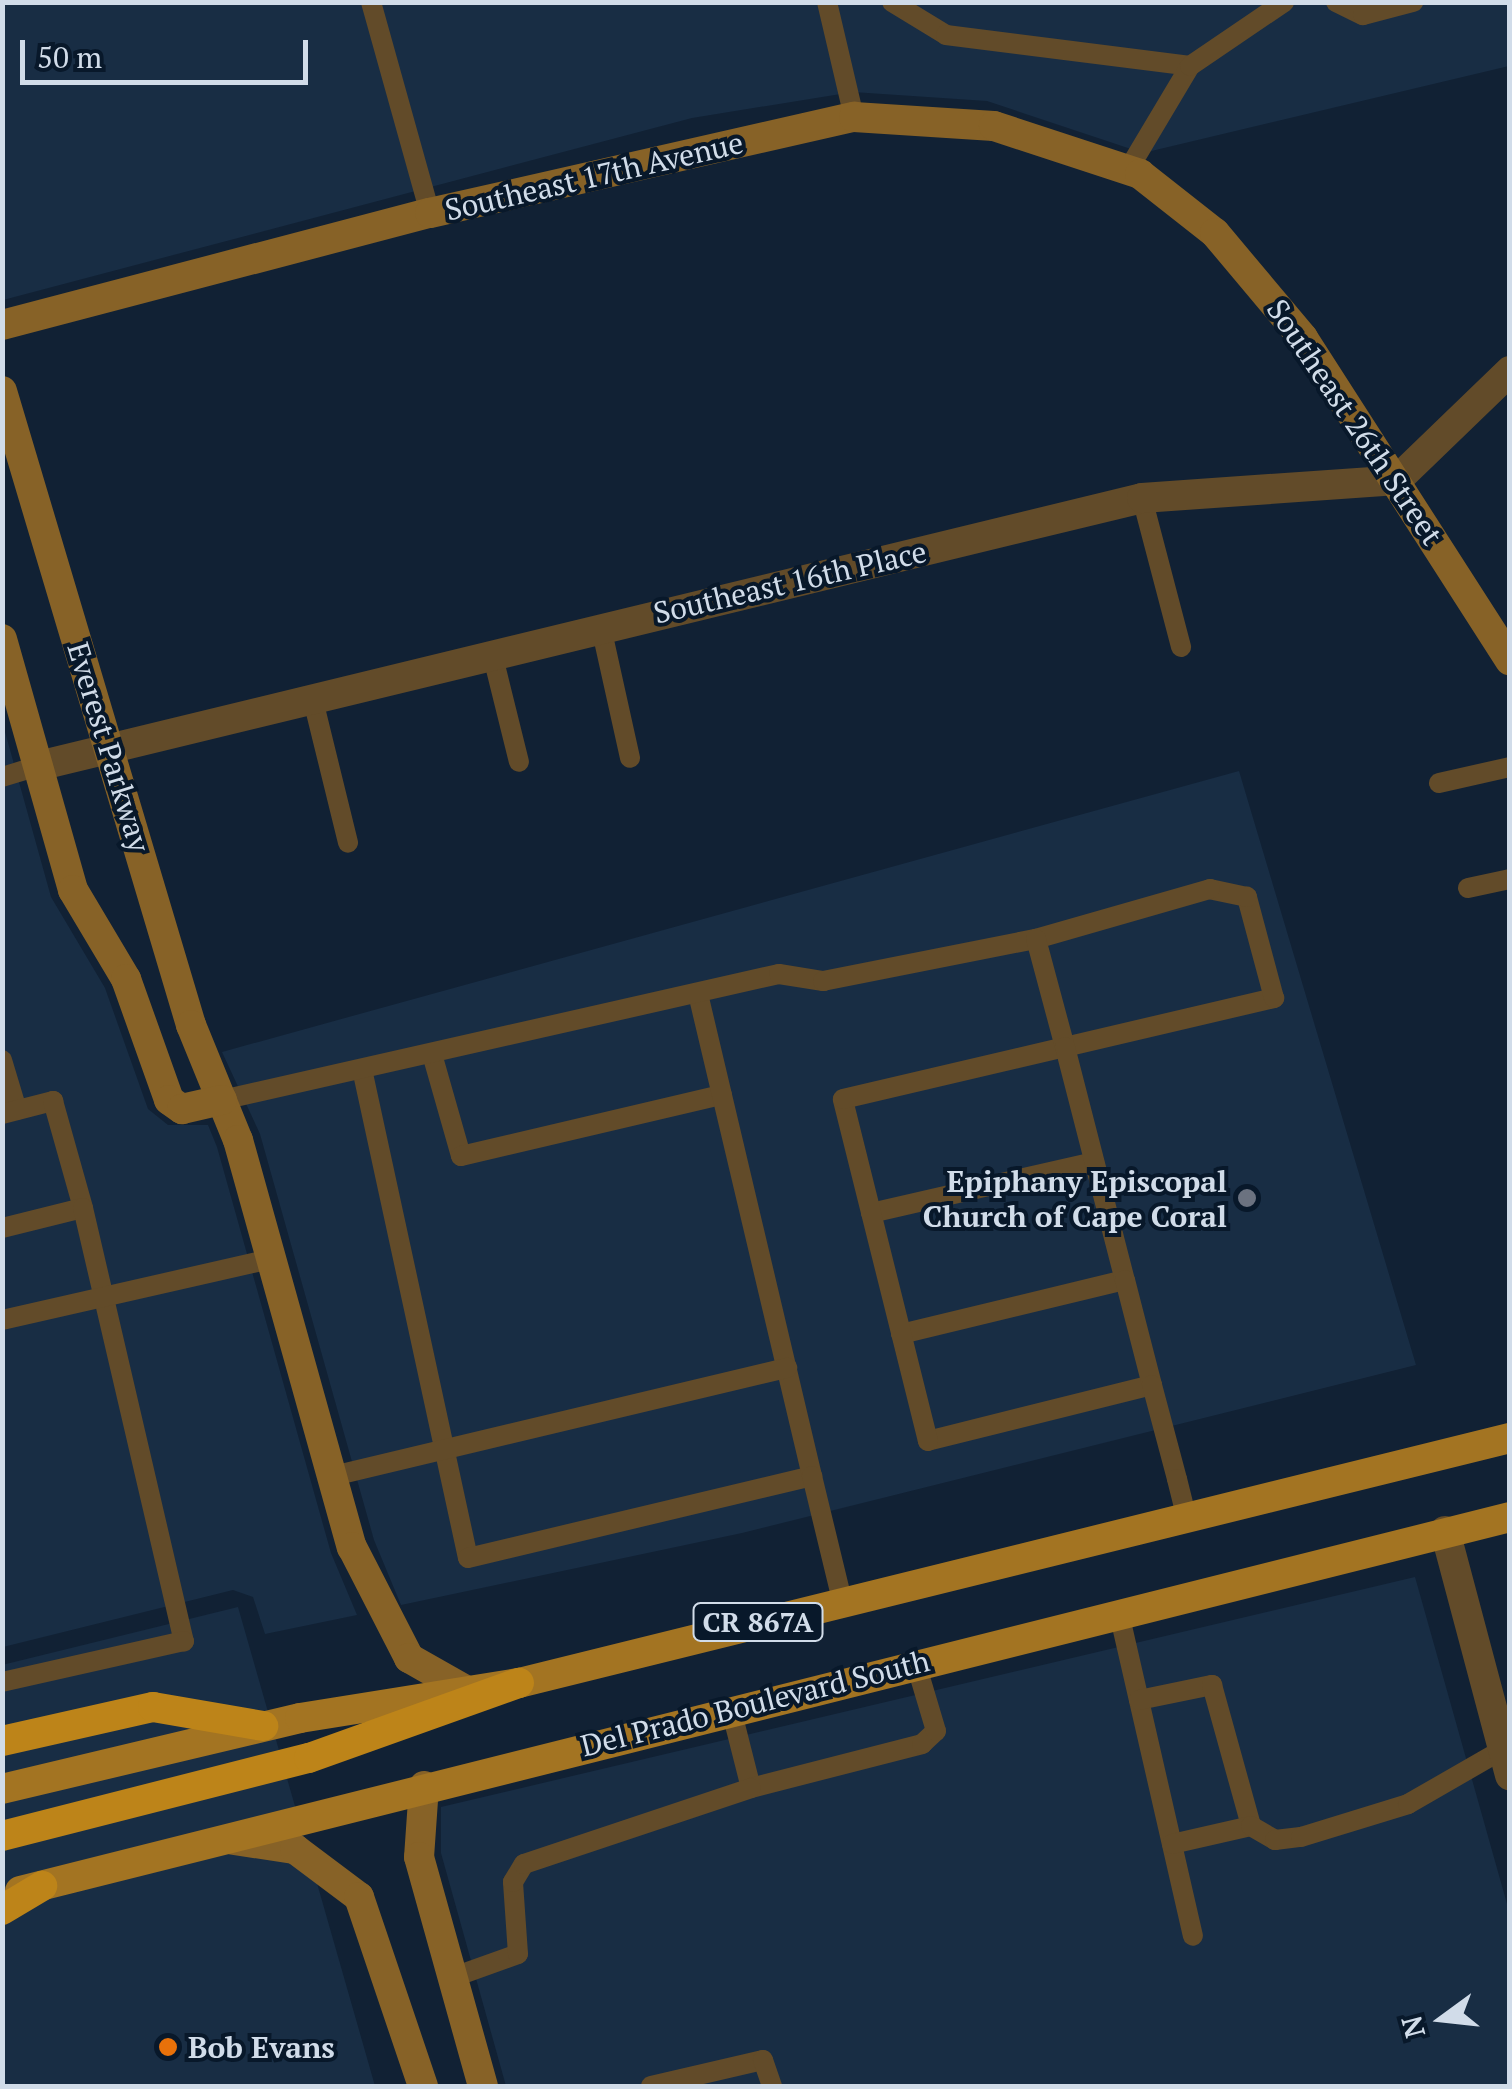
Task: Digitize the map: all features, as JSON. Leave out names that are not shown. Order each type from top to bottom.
[{"type":"highway","points":[[2,1836],[308,1758],[519,1683]]},
{"type":"highway","points":[[2,1741],[153,1707],[263,1726]]},
{"type":"highway","points":[[2,1910],[42,1886]]},
{"type":"main road","name":"CR 867A","points":[[2,1789],[263,1726],[519,1683],[842,1600],[1510,1438]]},
{"type":"main road","name":"Del Prado Boulevard South","points":[[2,1895],[234,1840],[424,1786],[731,1708],[1510,1517]]},
{"type":"street","name":"Southeast 17th Avenue","points":[[2,325],[430,213],[854,117],[994,126],[1128,170],[1179,202]]},
{"type":"street","name":"Southeast 26th Street","points":[[1179,202],[1248,267],[1397,480],[1510,660]]},
{"type":"street","points":[[1397,480],[1510,371]]},
{"type":"street","name":"Everest Parkway","points":[[2,392],[191,1026],[222,1100],[274,1258],[334,1476],[386,1625],[419,1668],[468,1691]]},
{"type":"street","name":"Southeast 16th Place","points":[[38,766],[312,696],[1142,498],[1397,480]]},
{"type":"street","points":[[2,639],[73,890],[126,980],[168,1100],[182,1109],[222,1100]]},
{"type":"street","points":[[1445,1531],[1506,1763]]},
{"type":"street","points":[[424,1786],[419,1857],[482,2086]]},
{"type":"street","points":[[234,1840],[296,1850],[359,1897],[423,2086]]},
{"type":"lane","points":[[370,2],[430,213]]},
{"type":"lane","points":[[827,2],[854,117]]},
{"type":"lane","points":[[892,2],[946,34],[1190,66]]},
{"type":"lane","points":[[1128,170],[1190,66],[1284,2]]},
{"type":"lane","points":[[1336,2],[1363,15],[1413,2]]},
{"type":"lane","points":[[1142,498],[1181,647]]},
{"type":"lane","points":[[601,627],[630,758]]},
{"type":"lane","points":[[492,653],[520,762]]},
{"type":"lane","points":[[312,696],[348,843]]},
{"type":"lane","points":[[2,777],[38,766]]},
{"type":"lane","points":[[1439,783],[1510,767]]},
{"type":"lane","points":[[1468,888],[1510,879]]},
{"type":"lane","points":[[222,1100],[778,974],[823,981],[1036,940],[1210,889],[1247,896],[1274,998],[843,1099],[928,1441],[1152,1385]]},
{"type":"lane","points":[[1036,940],[1186,1516]]},
{"type":"lane","points":[[698,994],[842,1600]]},
{"type":"lane","points":[[432,1054],[461,1156],[722,1095]]},
{"type":"lane","points":[[2,1060],[10,1112],[53,1101],[107,1296],[184,1642],[2,1682]]},
{"type":"lane","points":[[362,1069],[468,1558],[812,1476]]},
{"type":"lane","points":[[871,1213],[1094,1162]]},
{"type":"lane","points":[[2,1228],[83,1208]]},
{"type":"lane","points":[[2,1320],[274,1258]]},
{"type":"lane","points":[[901,1334],[1124,1280]]},
{"type":"lane","points":[[334,1476],[786,1368]]},
{"type":"lane","points":[[1119,1614],[1193,1936]]},
{"type":"lane","points":[[451,1978],[518,1954],[513,1882],[524,1864],[751,1788],[922,1744],[936,1731],[916,1664]]},
{"type":"lane","points":[[1139,1700],[1212,1684],[1251,1826]]},
{"type":"lane","points":[[731,1708],[751,1788]]},
{"type":"lane","points":[[1172,1844],[1251,1826],[1275,1840],[1302,1837],[1408,1804],[1506,1763]]},
{"type":"lane","points":[[651,2086],[763,2060],[772,2086]]},
{"type":"shaded area","points":[[3,3],[1509,3],[1509,66],[1143,153],[987,101],[853,92],[692,118],[3,300]]},
{"type":"shaded area","points":[[2,721],[51,897],[105,988],[148,1109],[168,1125],[208,1125],[217,1147],[331,1553],[357,1615],[265,1634],[253,1597],[233,1590],[3,1647]]},
{"type":"shaded area","points":[[1239,771],[1416,1365],[742,1533],[401,1605],[374,1540],[260,1134],[222,1052]]},
{"type":"shaded area","points":[[1415,1577],[1509,1911],[1509,2086],[506,2086],[441,1853],[441,1807]]},
{"type":"shaded area","points":[[238,1607],[375,2086],[3,2086],[2,1665]]},
{"type":"place","name":"Epiphany Episcopal Church of Cape Coral","points":[[1247,1198]]},
{"type":"place","name":"Bob Evans","points":[[168,2047]]}]
